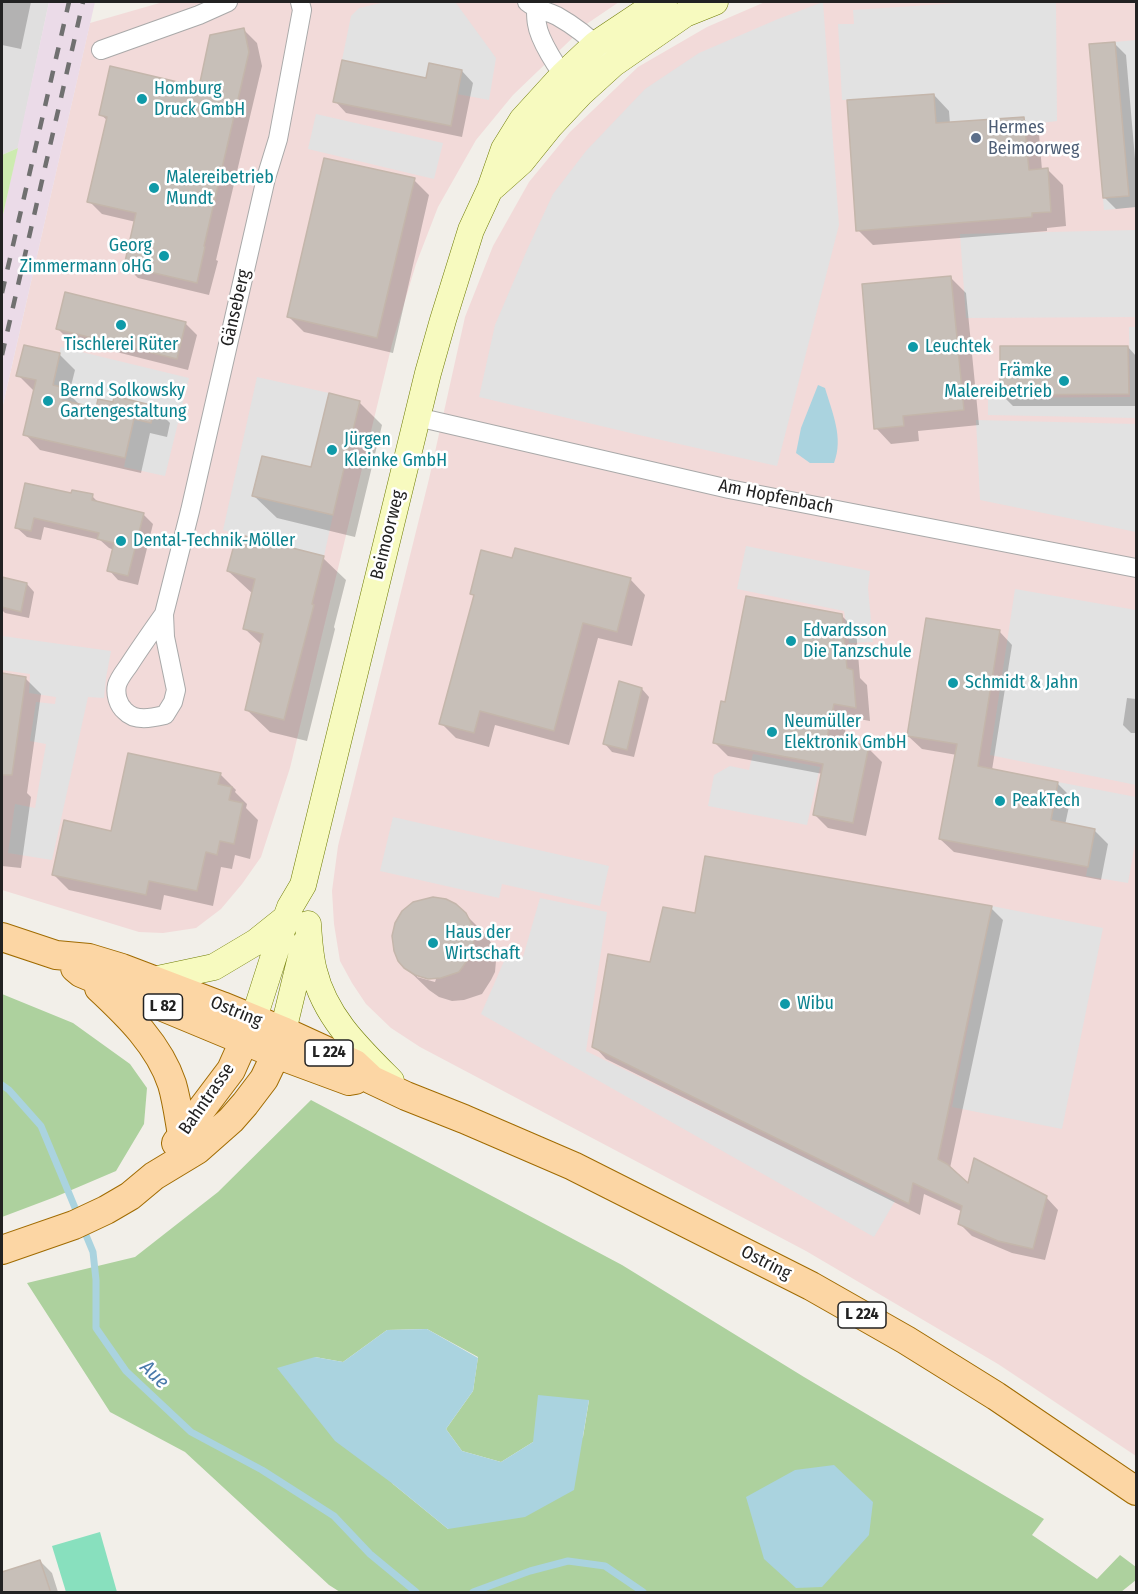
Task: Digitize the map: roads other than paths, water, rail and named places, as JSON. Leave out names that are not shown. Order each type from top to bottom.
[{"type":"main road","name":"Beimoorweg","points":[[572,84],[596,44],[647,10],[664,2]]},
{"type":"main road","name":"Beimoorweg","points":[[279,1042],[295,987],[297,921],[290,907],[303,885],[442,320],[471,230],[490,189],[504,149],[522,120],[572,84],[613,64],[686,14],[715,2]]},
{"type":"main road","name":"Beimoorweg","points":[[249,1029],[297,921]]},
{"type":"main road","points":[[153,980],[214,967],[297,921],[328,1007],[345,1032],[406,1096]]},
{"type":"main road","name":"Ostring","points":[[2,937],[57,955],[89,958],[153,980],[279,1042],[349,1081],[372,1080],[573,1166],[811,1286],[906,1340],[996,1396],[1137,1491]]},
{"type":"main road","name":"Ostring","points":[[57,955],[81,973],[202,1024],[249,1029]]},
{"type":"main road","name":"L 82","points":[[81,973],[127,1013],[151,1044],[171,1083],[178,1106],[182,1135]]},
{"type":"main road","name":"Bahntrasse","points":[[154,1176],[231,1070],[249,1029]]},
{"type":"main road","name":"Bahntrasse","points":[[5,1249],[74,1225],[106,1210],[130,1196],[154,1176],[197,1150],[231,1120],[264,1079],[279,1042]]},
{"type":"street","points":[[101,50],[228,2]]},
{"type":"street","name":"Gänseberg","points":[[164,615],[134,657],[116,688],[119,705],[127,714],[137,718],[150,719],[165,715],[173,702],[176,690],[165,637],[164,615],[266,178],[278,139],[302,10],[300,2]]},
{"type":"street","points":[[532,5],[567,22],[596,44],[613,64]]},
{"type":"street","points":[[532,5],[541,36],[572,84]]},
{"type":"street","name":"Am Hopfenbach","points":[[417,417],[729,489],[1137,568]]},
{"type":"water","points":[[818,385],[825,388],[836,425],[838,444],[834,463],[810,463],[796,453],[801,428]]},
{"type":"water","points":[[427,1329],[478,1358],[473,1391],[446,1429],[462,1451],[501,1462],[533,1442],[538,1395],[589,1400],[574,1490],[525,1517],[448,1529],[335,1441],[277,1368],[315,1357],[343,1362],[387,1330]]},
{"type":"water","points":[[834,1465],[873,1502],[869,1535],[822,1587],[796,1588],[764,1559],[746,1497],[795,1470]]},
{"type":"waterway","name":"Aue","points":[[2,1085],[41,1126],[78,1215]]},
{"type":"waterway","name":"Aue","points":[[83,1228],[93,1252],[96,1280],[96,1328],[126,1371],[191,1432],[262,1470],[334,1516],[370,1554],[416,1592]]},
{"type":"waterway","name":"Aue","points":[[473,1592],[530,1571],[568,1561],[605,1566],[643,1592]]},
{"type":"railway","points":[[2,293],[69,2]]},
{"type":"railway","points":[[2,355],[83,2]]},
{"type":"place","name":"Homburg Druck GmbH","points":[[142,99]]},
{"type":"place","name":"Hermes Beimoorweg","points":[[976,138]]},
{"type":"place","name":"Malereibetrieb Mundt","points":[[154,188]]},
{"type":"place","name":"Georg Zimmermann oHG","points":[[164,256]]},
{"type":"place","name":"Tischlerei Rüter","points":[[121,325]]},
{"type":"place","name":"Leuchtek","points":[[913,347]]},
{"type":"place","name":"Främke Malereibetrieb","points":[[1064,381]]},
{"type":"place","name":"Bernd Solkowsky Gartengestaltung","points":[[48,401]]},
{"type":"place","name":"Jürgen Kleinke GmbH","points":[[332,450]]},
{"type":"place","name":"Dental-Technik-Möller","points":[[121,541]]},
{"type":"place","name":"Edvardsson Die Tanzschule","points":[[791,641]]},
{"type":"place","name":"Schmidt & Jahn","points":[[953,683]]},
{"type":"place","name":"Neumüller Elektronik GmbH","points":[[772,732]]},
{"type":"place","name":"PeakTech","points":[[1000,801]]},
{"type":"place","name":"Haus der Wirtschaft","points":[[433,943]]},
{"type":"place","name":"Wibu","points":[[785,1004]]}]
